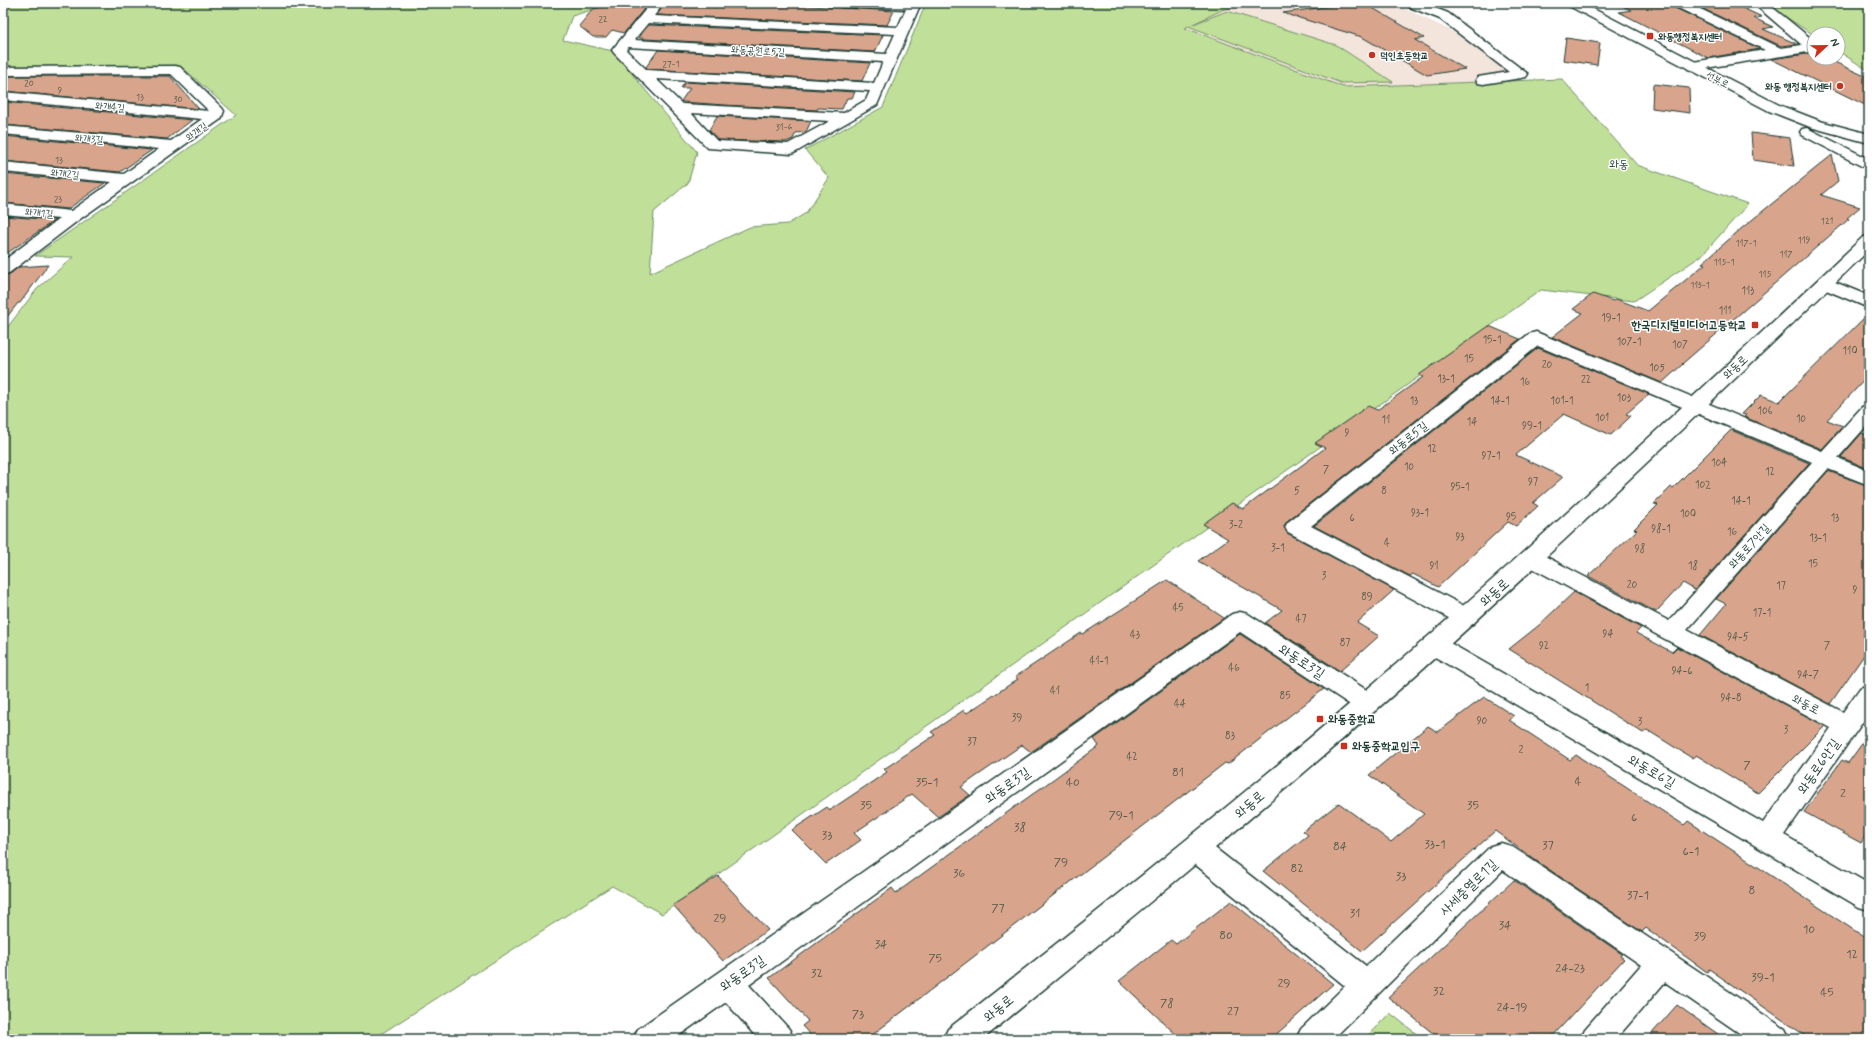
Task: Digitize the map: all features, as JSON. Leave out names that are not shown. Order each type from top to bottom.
[{"type":"street","points":[[658,3],[618,50],[678,108],[713,145],[791,149],[847,118],[872,102],[915,5],[841,3]]},
{"type":"street","points":[[1411,3],[1444,16],[1521,74],[1483,80]]},
{"type":"street","name":"선부로","points":[[1573,3],[1774,108],[1815,124],[1869,139]]},
{"type":"street","points":[[1678,3],[1779,52]]},
{"type":"street","points":[[1693,66],[1813,47],[1759,3]]},
{"type":"street","points":[[645,19],[903,32]]},
{"type":"street","name":"와동공원로5길","points":[[624,43],[891,58]]},
{"type":"street","name":"와개길","points":[[3,71],[175,70],[217,110],[216,116],[74,216],[3,269]]},
{"type":"street","points":[[643,74],[878,87]]},
{"type":"street","name":"와개4길","points":[[3,96],[216,116]]},
{"type":"street","points":[[678,108],[847,118]]},
{"type":"street","points":[[1774,108],[1791,123],[1869,165]]},
{"type":"street","name":"와개3길","points":[[3,130],[175,146]]},
{"type":"street","name":"와개2길","points":[[3,167],[128,179]]},
{"type":"street","name":"와개1길","points":[[3,209],[74,216]]},
{"type":"street","name":"와동로","points":[[959,1039],[1196,849],[1466,617],[1695,405],[1869,240]]},
{"type":"street","points":[[1825,283],[1869,303]]},
{"type":"street","name":"와동로5길","points":[[1466,617],[1296,527],[1536,338],[1695,405]]},
{"type":"street","points":[[1695,405],[1869,479]]},
{"type":"street","name":"와동로7안길","points":[[1672,632],[1827,460],[1869,411]]},
{"type":"street","name":"와동로","points":[[1531,558],[1846,725]]},
{"type":"street","name":"와동로3길","points":[[649,1039],[1240,620],[1367,703]]},
{"type":"street","name":"와동로6길","points":[[1434,645],[1869,898]]},
{"type":"street","name":"와동로6안길","points":[[1767,838],[1869,694]]},
{"type":"street","points":[[1196,849],[1367,985]]},
{"type":"street","name":"사세충열로1길","points":[[1312,1039],[1502,854],[1774,1039]]},
{"type":"street","points":[[1596,1039],[1662,963]]},
{"type":"street","points":[[728,983],[778,1039]]},
{"type":"shaded area","name":"덕인초등학교","points":[[1279,3],[1393,3],[1452,31],[1521,80],[1343,87],[1185,28],[1224,9]]},
{"type":"green space","points":[[3,3],[614,3],[572,16],[563,40],[613,51],[697,152],[688,183],[654,212],[650,273],[750,227],[788,224],[806,213],[829,178],[805,150],[883,107],[926,3],[1274,3],[1224,9],[1191,25],[1227,11],[1336,45],[1393,82],[1341,83],[1188,26],[1185,28],[1343,87],[1562,79],[1637,165],[1748,204],[1701,256],[1634,301],[1541,290],[662,914],[612,886],[373,1039],[3,1039],[3,333],[37,289],[73,257],[35,256],[236,115],[183,68],[3,67]]},
{"type":"green space","points":[[1764,3],[1869,3],[1869,71],[1846,56],[1846,26],[1806,26],[1806,30]]},
{"type":"green space","points":[[1390,1013],[1423,1039],[1364,1039]]},
{"type":"building","points":[[621,3],[649,3],[624,33],[612,30],[606,37],[593,37],[579,26],[593,9]]},
{"type":"building","points":[[665,3],[778,3],[777,4],[894,11],[887,25],[657,15]]},
{"type":"building","points":[[1352,3],[1364,3],[1424,38],[1415,40],[1465,69],[1427,75],[1362,37],[1283,13]]},
{"type":"building","points":[[1616,3],[1671,3],[1673,7],[1760,49],[1708,58],[1619,12],[1631,10]]},
{"type":"building","points":[[1691,3],[1732,3],[1762,17],[1754,18],[1773,27],[1763,29],[1797,44],[1781,46]]},
{"type":"building","points":[[649,25],[883,35],[875,52],[645,39],[638,37]]},
{"type":"building","points":[[1566,38],[1600,43],[1597,65],[1563,60]]},
{"type":"building","points":[[658,50],[870,63],[862,81],[648,69],[646,67]]},
{"type":"building","points":[[1806,54],[1806,66],[1843,66],[1869,78],[1869,107],[1771,59]]},
{"type":"building","points":[[3,76],[170,76],[199,109],[3,91]]},
{"type":"building","points":[[685,82],[855,92],[852,98],[847,98],[842,109],[818,108],[817,110],[724,105],[681,101],[690,88],[681,88]]},
{"type":"building","points":[[1653,84],[1689,88],[1690,113],[1652,108]]},
{"type":"building","points":[[3,102],[192,120],[167,139],[3,125]]},
{"type":"building","points":[[717,116],[811,121],[806,132],[796,133],[793,139],[786,142],[718,140],[709,130]]},
{"type":"building","points":[[1751,133],[1790,138],[1794,166],[1753,160]]},
{"type":"building","points":[[3,136],[152,150],[120,172],[3,161]]},
{"type":"building","points":[[1832,155],[1838,181],[1821,195],[1860,207],[1847,218],[1849,219],[1662,383],[1552,337],[1583,313],[1573,309],[1593,294],[1613,301],[1616,299],[1648,311],[1705,264],[1702,263],[1742,228]]},
{"type":"building","points":[[3,174],[105,183],[68,209],[3,203]]},
{"type":"building","points":[[3,216],[55,220],[3,256]]},
{"type":"building","points":[[48,265],[20,303],[18,303],[3,322],[3,275],[10,274],[19,267]]},
{"type":"building","points":[[1869,313],[1869,375],[1827,420],[1843,426],[1822,449],[1744,417],[1746,415],[1742,414],[1761,395],[1779,402]]},
{"type":"building","points":[[1489,326],[1520,339],[1287,521],[1284,526],[1287,533],[1394,590],[1357,623],[1379,636],[1340,671],[1265,623],[1282,610],[1198,561],[1228,539],[1203,524],[1232,503],[1243,509],[1325,448],[1315,443],[1368,406],[1377,410],[1423,377],[1419,375]]},
{"type":"building","points":[[1538,348],[1649,394],[1626,414],[1631,416],[1611,435],[1564,414],[1516,455],[1563,477],[1533,503],[1538,506],[1516,526],[1508,522],[1438,587],[1413,574],[1410,576],[1314,526]]},
{"type":"building","points":[[1731,430],[1809,463],[1695,590],[1683,583],[1656,612],[1588,576],[1637,530],[1634,529],[1658,505],[1654,504],[1671,487],[1673,488]]},
{"type":"building","points":[[1862,433],[1869,436],[1869,469],[1841,457]]},
{"type":"building","points":[[1828,471],[1869,486],[1869,648],[1830,704],[1700,635],[1726,604],[1716,599]]},
{"type":"building","points":[[1167,580],[1224,618],[1031,752],[1022,745],[961,787],[970,795],[938,817],[912,794],[854,833],[861,840],[826,864],[792,830],[827,807],[830,810],[887,772],[884,769],[935,735],[931,732],[964,710],[967,713],[1018,679],[1015,677],[1081,633],[1083,634]]},
{"type":"building","points":[[1574,592],[1641,628],[1636,633],[1672,652],[1677,647],[1825,726],[1758,793],[1696,755],[1692,758],[1647,730],[1643,733],[1509,649],[1538,626]]},
{"type":"building","points":[[1240,634],[1324,689],[1228,764],[1225,763],[867,1039],[814,1039],[802,1026],[808,1021],[769,978],[892,888],[896,893],[1099,746],[1094,739]]},
{"type":"building","points":[[1484,697],[1514,716],[1509,720],[1570,760],[1576,755],[1684,825],[1688,821],[1869,940],[1869,1039],[1810,1039],[1709,969],[1707,972],[1646,928],[1642,932],[1535,860],[1495,831],[1362,951],[1263,871],[1308,835],[1303,831],[1339,803],[1391,842],[1424,814],[1369,775],[1428,726],[1438,732]]},
{"type":"building","points":[[1869,734],[1869,830],[1861,843],[1804,812],[1842,760],[1848,763]]},
{"type":"building","points":[[718,876],[768,930],[723,961],[673,905]]},
{"type":"building","points":[[1514,880],[1622,954],[1620,956],[1624,959],[1550,1039],[1440,1039],[1388,997]]},
{"type":"building","points":[[1231,901],[1333,984],[1271,1039],[1181,1039],[1119,981],[1171,940],[1176,944]]},
{"type":"building","points":[[1677,1005],[1725,1039],[1647,1039]]},
{"type":"place","name":"와동행정복지센터","points":[[1650,36]]},
{"type":"place","name":"덕인초등학교","points":[[1372,55]]},
{"type":"place","name":"와동 행정복지센터","points":[[1840,86]]},
{"type":"place","name":"한국디지털미디어고등학교","points":[[1755,325]]},
{"type":"place","name":"와동중학교","points":[[1320,719]]},
{"type":"place","name":"와동중학교입구","points":[[1344,746]]},
{"type":"district","name":"와동","points":[[1619,164]]}]
